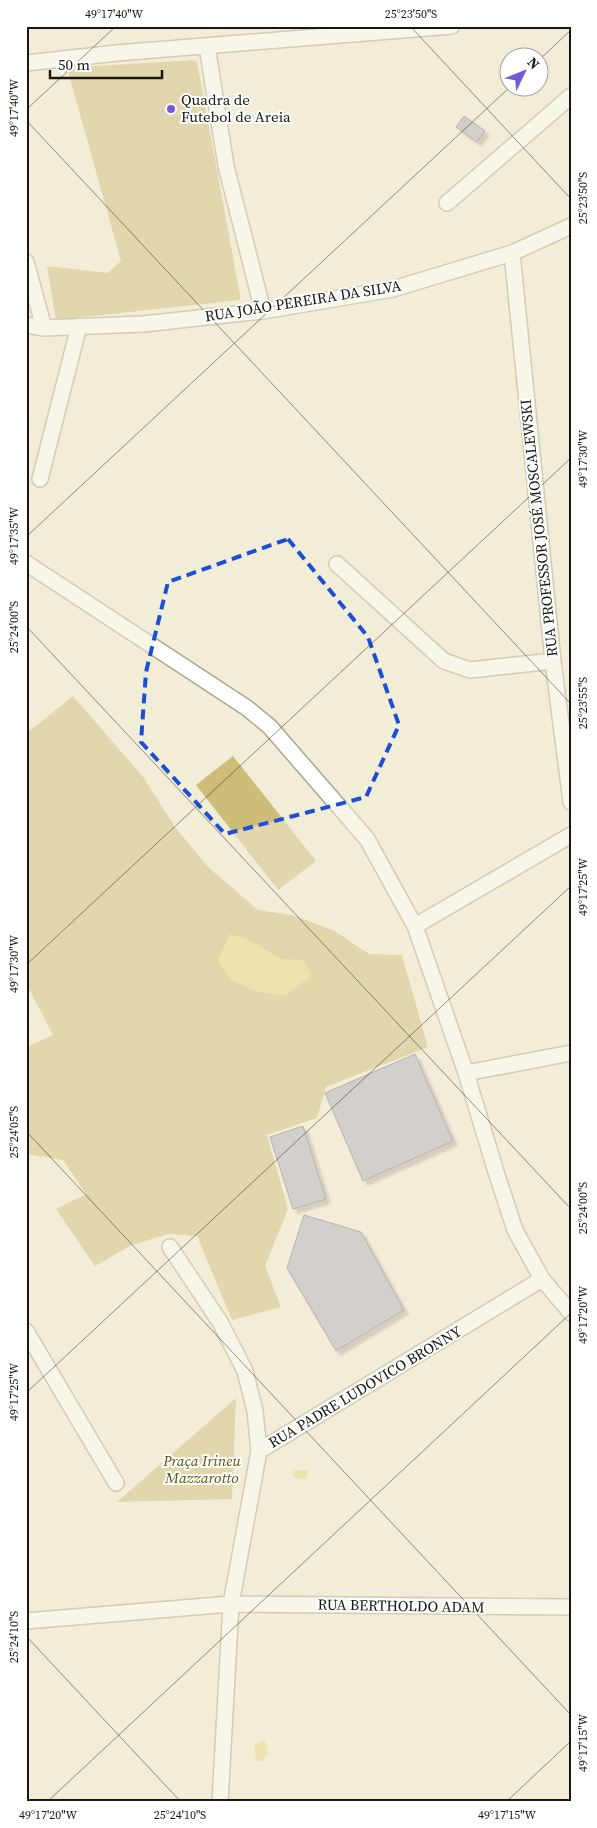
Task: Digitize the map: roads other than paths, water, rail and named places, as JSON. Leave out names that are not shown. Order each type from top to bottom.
[{"type":"street","points":[[26,63],[117,53],[452,26]]},
{"type":"street","points":[[207,46],[226,166],[263,311]]},
{"type":"street","points":[[447,203],[571,96]]},
{"type":"street","name":"RUA JOÃO PEREIRA DA SILVA","points":[[26,325],[44,328],[143,324],[263,311],[393,289],[512,253],[571,226]]},
{"type":"street","name":"RUA PROFESSOR JOSÉ MOSCALEWSKI","points":[[512,253],[553,661],[568,766],[571,802]]},
{"type":"street","points":[[26,262],[44,328]]},
{"type":"street","points":[[40,479],[79,326]]},
{"type":"street","points":[[26,562],[247,708],[270,727],[367,839],[415,926],[466,1074],[515,1230],[542,1279],[571,1313]]},
{"type":"street","points":[[337,564],[444,661],[470,670],[553,661]]},
{"type":"street","points":[[415,926],[571,835]]},
{"type":"street","points":[[466,1074],[571,1053]]},
{"type":"street","points":[[170,1247],[220,1322],[245,1371],[255,1411],[259,1451]]},
{"type":"street","name":"RUA PADRE LUDOVICO BRONNY","points":[[220,1802],[231,1604],[259,1451],[542,1279]]},
{"type":"street","points":[[26,1331],[116,1482]]},
{"type":"street","name":"RUA BERTHOLDO ADAM","points":[[26,1621],[231,1604],[571,1608]]},
{"type":"place","name":"Quadra de Futebol de Areia","points":[[171,109]]},
{"type":"park label","name":"Praça Irineu Mazzarotto","points":[[202,1470]]}]
